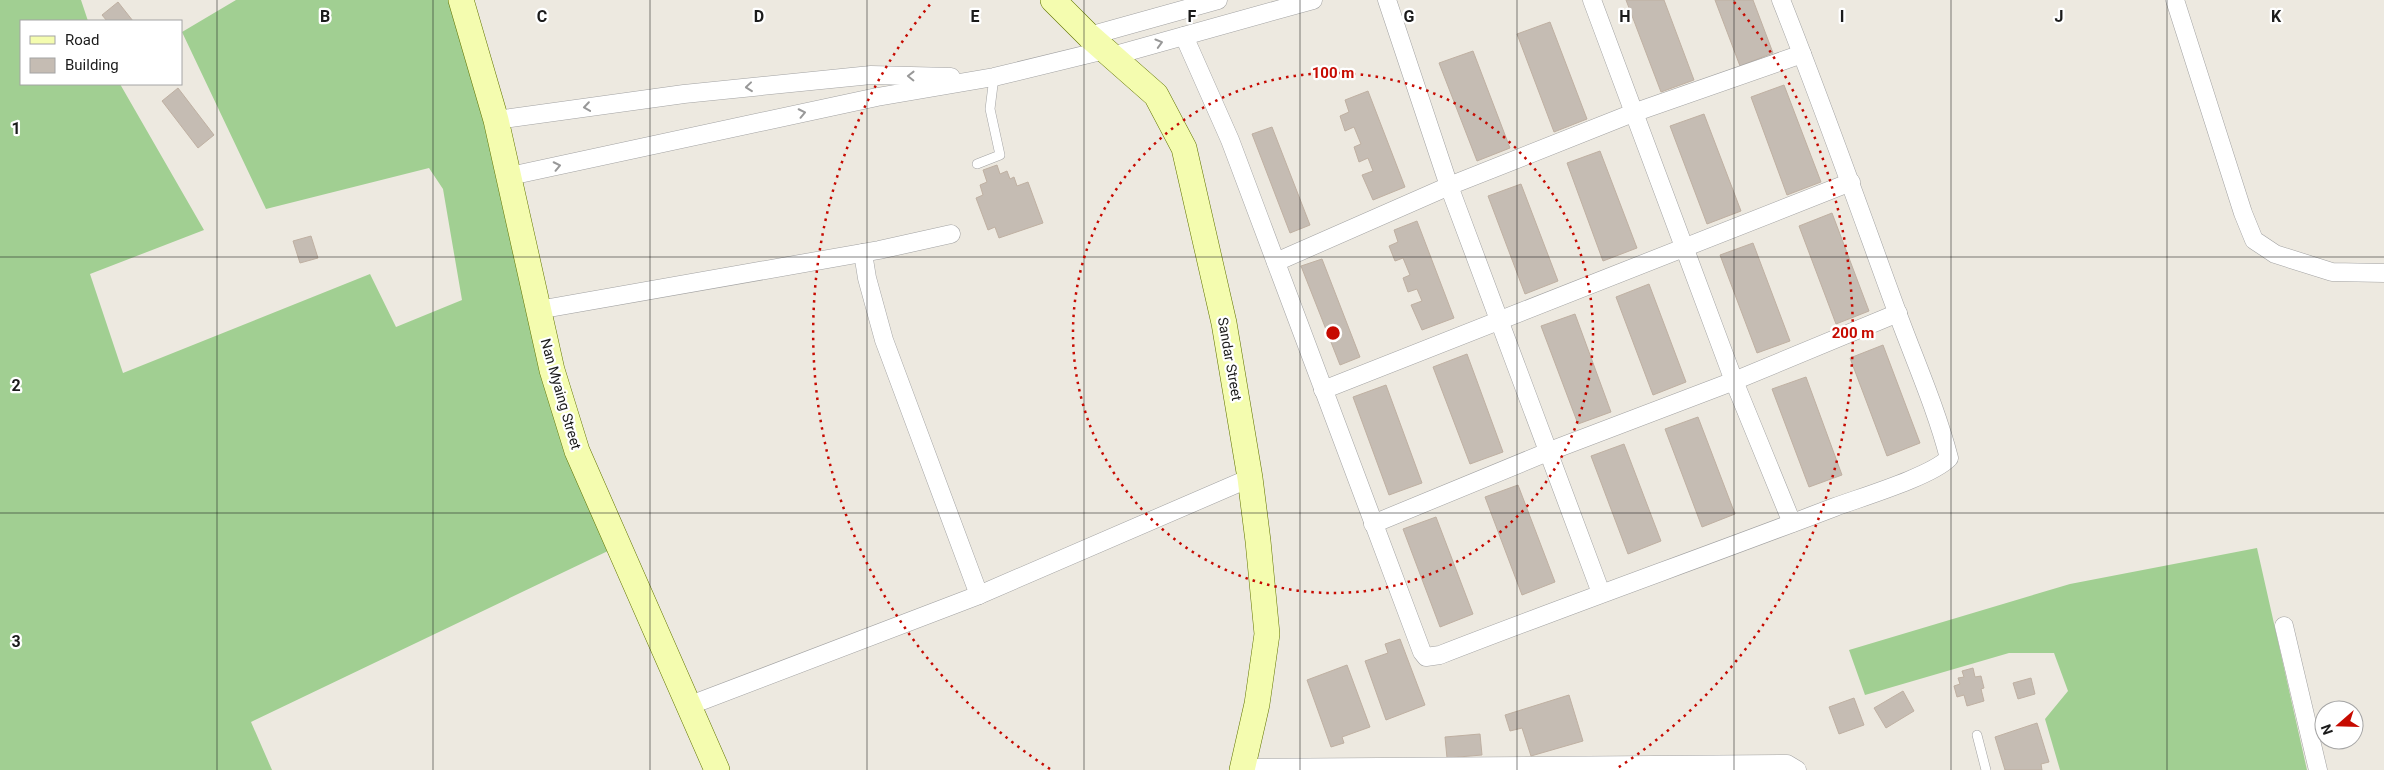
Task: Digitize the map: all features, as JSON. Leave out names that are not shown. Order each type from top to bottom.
[{"type":"street","name":"Nan Myaing Street","points":[[461,0],[496,120],[510,176],[552,370],[577,451],[717,770]]},
{"type":"street","name":"Sandar Street","points":[[1053,0],[1156,95],[1184,148],[1224,323],[1250,478],[1266,634],[1257,704],[1242,769]]},
{"type":"street","points":[[510,176],[877,97],[994,77],[1102,47],[1218,0]]},
{"type":"street","points":[[1102,47],[1184,36],[1313,0]]},
{"type":"street","points":[[1388,0],[1449,186],[1499,321],[1550,450],[1601,593]]},
{"type":"street","points":[[1592,0],[1734,381],[1792,524]]},
{"type":"street","points":[[1184,36],[1230,140],[1373,524],[1422,652],[1426,657],[1440,655],[1601,593],[1792,524],[1942,466],[1949,458],[1940,420],[1898,313],[1851,182],[1780,0]]},
{"type":"street","points":[[2176,0],[2243,213],[2254,240],[2275,254],[2332,272],[2384,273]]},
{"type":"street","points":[[1276,262],[1449,186],[1633,113],[1802,54]]},
{"type":"street","points":[[496,120],[684,94],[871,75],[994,77]]},
{"type":"street","points":[[1323,390],[1684,246],[1851,182]]},
{"type":"street","points":[[538,310],[863,253],[951,234]]},
{"type":"street","points":[[863,253],[884,340],[979,595]]},
{"type":"street","points":[[1373,524],[1550,450],[1734,381],[1898,313]]},
{"type":"street","points":[[688,706],[979,595],[1250,478]]},
{"type":"street","points":[[2284,626],[2318,770]]},
{"type":"street","points":[[1242,769],[1787,764],[1797,770]]},
{"type":"lane","points":[[977,164],[1000,155],[990,109],[994,77]]},
{"type":"lane","points":[[1977,734],[1986,770]]},
{"type":"green space","points":[[0,0],[81,0],[88,20],[20,20],[20,85],[121,85],[204,230],[90,274],[123,373],[370,274],[396,327],[462,300],[443,189],[429,168],[266,209],[182,32],[236,0],[456,0],[610,550],[251,722],[272,770],[0,770]]},
{"type":"green space","points":[[2257,548],[2307,770],[2060,770],[2045,719],[2068,691],[2054,653],[2009,653],[1865,695],[1849,650],[2070,584]]},
{"type":"building","points":[[1626,0],[1664,0],[1694,80],[1661,92]]},
{"type":"building","points":[[1715,0],[1753,0],[1773,53],[1740,66]]},
{"type":"building","points":[[118,2],[132,20],[106,20],[102,15]]},
{"type":"building","points":[[1550,22],[1587,119],[1554,132],[1517,34]]},
{"type":"building","points":[[1473,51],[1510,148],[1477,161],[1439,63]]},
{"type":"building","points":[[1784,85],[1821,182],[1787,195],[1751,97]]},
{"type":"building","points":[[178,88],[214,135],[198,148],[162,101]]},
{"type":"building","points":[[1368,91],[1405,187],[1373,200],[1362,175],[1373,171],[1368,158],[1359,162],[1354,147],[1361,144],[1354,127],[1345,131],[1340,116],[1349,112],[1345,100]]},
{"type":"building","points":[[1704,114],[1741,211],[1707,224],[1670,126]]},
{"type":"building","points":[[1272,127],[1310,225],[1290,233],[1252,134]]},
{"type":"building","points":[[1600,151],[1637,248],[1603,261],[1567,163]]},
{"type":"building","points":[[997,165],[1000,174],[1007,171],[1010,179],[1014,177],[1017,186],[1028,182],[1043,223],[999,238],[995,227],[988,230],[976,198],[983,195],[980,185],[987,182],[983,170]]},
{"type":"building","points":[[1521,184],[1558,281],[1525,294],[1488,196]]},
{"type":"building","points":[[1832,213],[1869,311],[1836,324],[1799,226]]},
{"type":"building","points":[[1417,221],[1454,318],[1422,330],[1411,305],[1422,301],[1417,289],[1408,292],[1403,278],[1410,275],[1403,258],[1395,261],[1389,246],[1398,242],[1394,230]]},
{"type":"building","points":[[311,236],[318,258],[300,263],[293,241]]},
{"type":"building","points":[[1753,243],[1790,341],[1757,353],[1720,255]]},
{"type":"building","points":[[1322,259],[1360,357],[1340,365],[1301,266]]},
{"type":"building","points":[[1649,284],[1686,382],[1653,395],[1616,297]]},
{"type":"building","points":[[1575,314],[1611,412],[1578,424],[1541,326]]},
{"type":"building","points":[[1883,345],[1920,443],[1887,456],[1850,358]]},
{"type":"building","points":[[1467,354],[1503,452],[1470,464],[1433,367]]},
{"type":"building","points":[[1806,377],[1842,475],[1809,487],[1772,389]]},
{"type":"building","points":[[1386,385],[1422,483],[1389,495],[1353,397]]},
{"type":"building","points":[[1698,417],[1735,514],[1702,527],[1665,429]]},
{"type":"building","points":[[1624,444],[1661,541],[1628,554],[1591,456]]},
{"type":"building","points":[[1518,485],[1555,582],[1522,595],[1485,497]]},
{"type":"building","points":[[1436,517],[1473,614],[1440,627],[1403,529]]},
{"type":"building","points":[[1400,639],[1425,705],[1386,720],[1365,661],[1388,653],[1385,644]]},
{"type":"building","points":[[1347,665],[1370,727],[1342,737],[1344,743],[1331,747],[1307,680]]},
{"type":"building","points":[[1973,668],[1975,677],[1981,676],[1984,688],[1981,689],[1984,701],[1967,706],[1964,695],[1957,697],[1954,686],[1960,684],[1958,678],[1964,677],[1962,671]]},
{"type":"building","points":[[2031,678],[2035,694],[2018,699],[2013,683]]},
{"type":"building","points":[[1903,691],[1914,711],[1886,728],[1874,708]]},
{"type":"building","points":[[1569,695],[1583,741],[1531,756],[1522,728],[1510,731],[1505,715]]},
{"type":"building","points":[[1854,698],[1864,725],[1839,734],[1829,707]]},
{"type":"building","points":[[2037,723],[2049,762],[2041,764],[2042,770],[2005,770],[1995,737]]},
{"type":"building","points":[[1480,734],[1482,755],[1447,758],[1445,737]]}]
